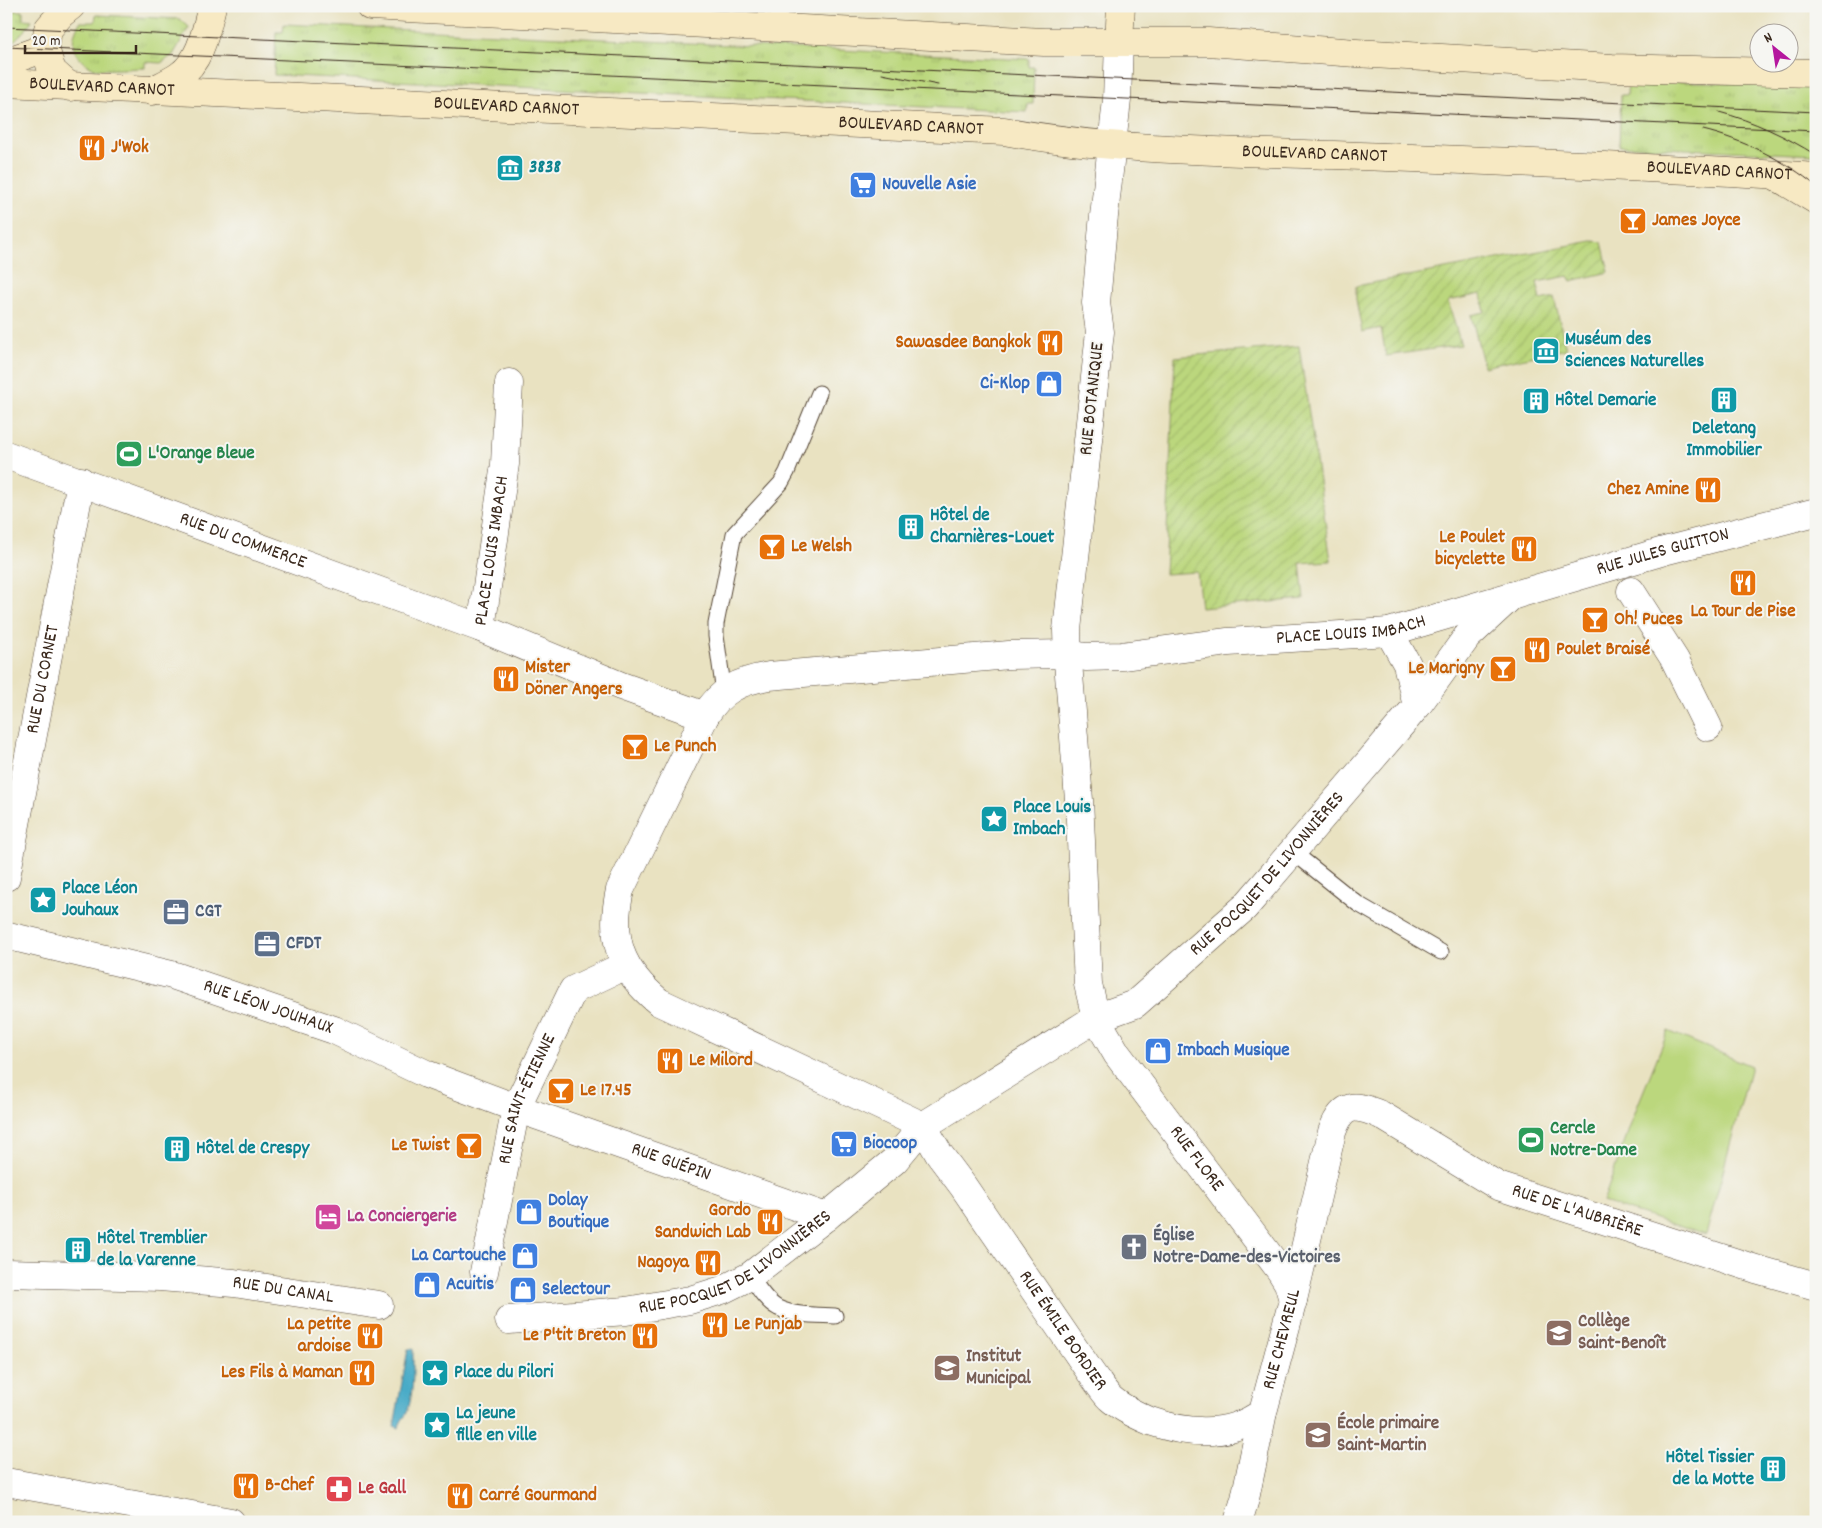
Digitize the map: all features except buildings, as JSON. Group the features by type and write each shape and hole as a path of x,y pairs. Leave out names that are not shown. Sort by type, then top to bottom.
{"main road":[{"path":"70,87 52,71 45,48 48,29 71,6"},
{"path":"152,91 181,75 197,56 212,6"},
{"path":"370,6 1044,42 1208,42 1356,54 1612,68 1816,73"},
{"path":"1119,42 1121,6"},
{"path":"6,62 45,48"},
{"name":"BOULEVARD CARNOT","path":"6,84 1004,131 1040,138 1113,144 1263,152 1608,164 1816,177"},
{"path":"1773,174 1816,200"}],"street":[{"name":"RUE BOTANIQUE","path":"1067,654 1067,630 1100,332 1096,303 1117,100 1119,42"},
{"name":"PLACE LOUIS IMBACH","path":"509,383 505,464 481,628 621,686 705,716"},
{"name":"RUE DU COMMERCE","path":"6,455 481,628"},
{"name":"RUE DU CORNET","path":"6,876 81,481"},
{"name":"RUE JULES GUITTON","path":"1510,596 1664,551 1816,512"},
{"path":"1631,591 1675,660 1708,726"},
{"name":"PLACE LOUIS IMBACH","path":"923,1126 659,1002 642,988 626,965 618,948 615,928 620,890 705,716 714,702 737,684 769,676 1009,655 1067,654 1086,657 1122,656 1228,642 1389,632 1510,596"},
{"name":"RUE POCQUET DE LIVONNIÈRES","path":"1096,1018 1135,1004 1245,907 1417,706 1467,638 1510,596"},
{"path":"1389,632 1407,664 1417,706"},
{"path":"923,1126 1096,1018 1088,984 1079,800 1067,654"},
{"name":"RUE LÉON JOUHAUX","path":"9,936 172,975 334,1030 426,1074 516,1108"},
{"name":"RUE SAINT-ÉTIENNE","path":"484,1272 516,1108 573,990 626,965"},
{"name":"RUE FLORE","path":"1096,1018 1117,1054 1280,1270 1288,1284 1293,1300"},
{"name":"RUE CHEVREUL","path":"1238,1522 1332,1132 1342,1113 1351,1107"},
{"name":"RUE DE L'AUBRIÈRE","path":"1351,1107 1362,1107 1381,1115 1498,1186 1756,1270 1816,1286"},
{"name":"RUE GUÉPIN","path":"516,1108 826,1217"},
{"name":"RUE POCQUET DE LIVONNIÈRES","path":"509,1320 626,1311 690,1300 722,1290 750,1276 826,1217 894,1161 923,1126"},
{"name":"RUE ÉMILE BORDIER","path":"923,1126 939,1154 963,1186 1091,1374 1110,1398 1124,1409 1141,1418 1172,1428 1195,1432 1233,1427 1251,1420 1263,1412"},
{"name":"RUE DU CANAL","path":"6,1273 160,1277 234,1283 379,1304"},
{"path":"6,1482 232,1522"}],"lane":[{"path":"724,693 716,624 734,534 780,483 787,472 819,393"},
{"path":"1293,852 1358,904 1441,952"},
{"path":"750,1276 761,1292 777,1308 801,1314 836,1316"}],"green space":[{"path":"6,11 23,11 23,19 32,20 27,28 6,49"},
{"path":"96,15 180,19 189,27 173,55 161,63 145,62 145,68 97,69 90,67 79,57 73,43 75,32 80,22 95,22"},
{"path":"284,24 1029,59 1029,67 1034,67 1033,104 1028,104 1027,112 274,75 276,32 283,32"},
{"path":"1628,81 1816,84 1816,155 1619,146 1621,95 1627,95"},
{"path":"1592,241 1602,242 1609,272 1571,281 1568,276 1537,282 1541,300 1554,297 1566,349 1484,367 1471,315 1485,312 1481,294 1448,301 1461,345 1386,356 1381,328 1362,332 1356,299 1356,286"},
{"path":"1299,346 1331,561 1300,563 1304,599 1201,608 1197,572 1165,574 1175,357"},
{"path":"1668,1031 1751,1066 1706,1235 1603,1202 1637,1107"}],"water":[{"path":"408,1349 413,1349 412,1387 408,1410 399,1428 394,1426"}],"tram line":[{"path":"6,27 1816,112"},
{"path":"6,47 1816,131"},
{"path":"882,74 938,85"},
{"path":"1719,112 1769,130 1816,155"},
{"path":"1703,130 1733,139 1763,152 1791,168 1816,186"}],"place":[{"name":"J'Wok","path":"92,148"},
{"name":"3838","path":"510,168"},
{"name":"Nouvelle Asie","path":"863,185"},
{"name":"James Joyce","path":"1633,221"},
{"name":"Sawasdee Bangkok","path":"1050,343"},
{"name":"Muséum des Sciences Naturelles","path":"1546,351"},
{"name":"Ci-Klop","path":"1049,384"},
{"name":"Deletang Immobilier","path":"1724,400"},
{"name":"Hôtel Demarie","path":"1536,401"},
{"name":"L'Orange Bleue","path":"129,454"},
{"name":"Chez Amine","path":"1708,490"},
{"name":"Hôtel de Charnières-Louet","path":"911,527"},
{"name":"Le Welsh","path":"772,547"},
{"name":"Le Poulet bicyclette","path":"1524,549"},
{"name":"La Tour de Pise","path":"1743,583"},
{"name":"Oh! Puces","path":"1595,620"},
{"name":"Poulet Braisé","path":"1537,650"},
{"name":"Le Marigny","path":"1503,669"},
{"name":"Mister Döner Angers","path":"506,679"},
{"name":"Le Punch","path":"635,747"},
{"name":"Place Louis Imbach","path":"994,819"},
{"name":"Place Léon Jouhaux","path":"43,900"},
{"name":"CGT","path":"176,912"},
{"name":"CFDT","path":"267,944"},
{"name":"Imbach Musique","path":"1158,1051"},
{"name":"Le Milord","path":"670,1061"},
{"name":"Le 17.45","path":"561,1091"},
{"name":"Cercle Notre-Dame","path":"1531,1140"},
{"name":"Biocoop","path":"844,1144"},
{"name":"Le Twist","path":"469,1146"},
{"name":"Hôtel de Crespy","path":"177,1149"},
{"name":"Dolay Boutique","path":"529,1212"},
{"name":"La Conciergerie","path":"328,1217"},
{"name":"Gordo Sandwich Lab","path":"770,1222"},
{"name":"Église Notre-Dame-des-Victoires","path":"1134,1247"},
{"name":"Hôtel Tremblier de la Varenne","path":"78,1250"},
{"name":"La Cartouche","path":"525,1256"},
{"name":"Nagoya","path":"708,1263"},
{"name":"Acuitis","path":"427,1285"},
{"name":"Selectour","path":"523,1290"},
{"name":"Le Punjab","path":"715,1325"},
{"name":"Collège Saint-Benoît","path":"1559,1333"},
{"name":"La petite ardoise","path":"370,1336"},
{"name":"Le P'tit Breton","path":"645,1336"},
{"name":"Institut Municipal","path":"947,1368"},
{"name":"Les Fils à Maman","path":"362,1373"},
{"name":"Place du Pilori","path":"435,1373"},
{"name":"La jeune fille en ville","path":"437,1425"},
{"name":"École primaire Saint-Martin","path":"1318,1435"},
{"name":"Hôtel Tissier de la Motte","path":"1773,1469"},
{"name":"B-Chef","path":"246,1486"},
{"name":"Le Gall","path":"339,1489"},
{"name":"Carré Gourmand","path":"460,1496"}]}
